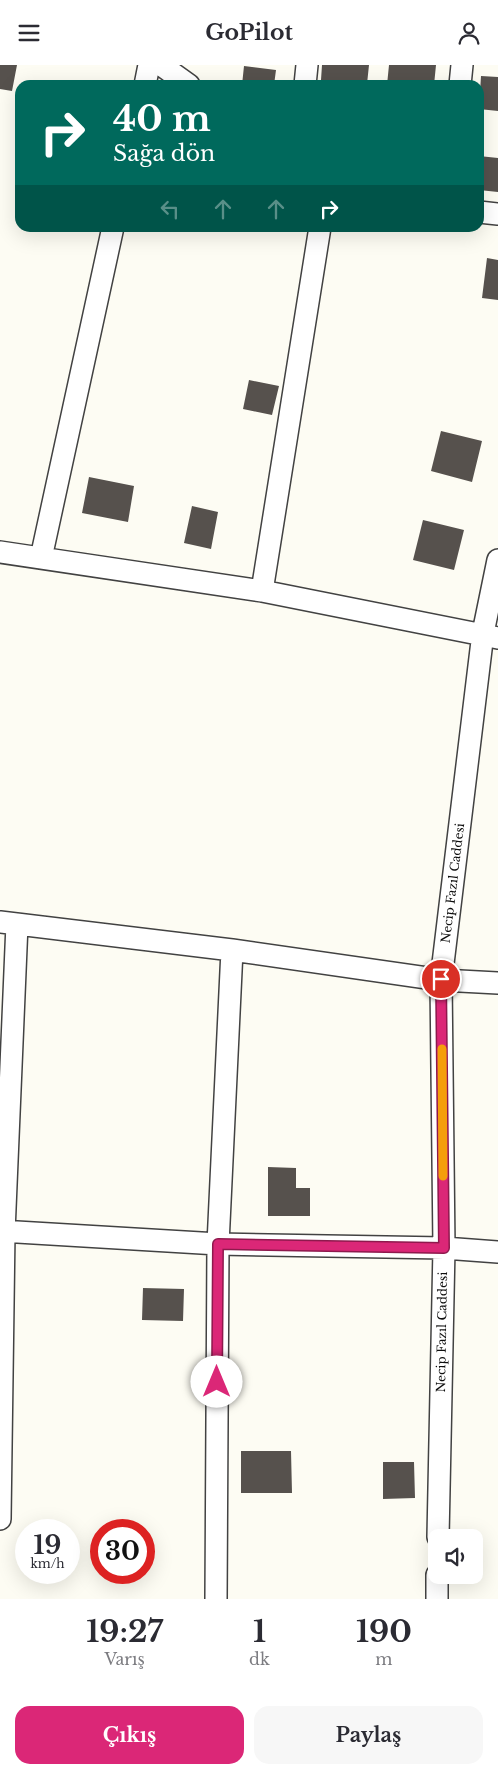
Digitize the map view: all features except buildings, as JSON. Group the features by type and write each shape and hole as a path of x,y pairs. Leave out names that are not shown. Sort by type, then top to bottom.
{"street":[{"path":"146,80 149,65"},
{"path":"161,65 183,80"},
{"path":"306,80 307,65"},
{"path":"460,80 462,65"},
{"path":"484,212 498,213"},
{"path":"41,558 112,232"},
{"path":"262,591 319,232"},
{"path":"0,553 262,591 490,636"},
{"name":"Necip Fazıl Caddesi","path":"438,1529 444,1248 441,979 490,636 498,560"},
{"path":"0,1519 2,1231 9,923 232,950 441,979 498,983"},
{"path":"216,1599 218,1244 232,950"},
{"path":"2,1231 218,1244 444,1248 498,1252"},
{"path":"436,1599 437,1584"}],"slow traffic":[{"path":"442,1049 443,1176"}],"route":[{"path":"217,1382 218,1244 444,1248 441,979"}]}
